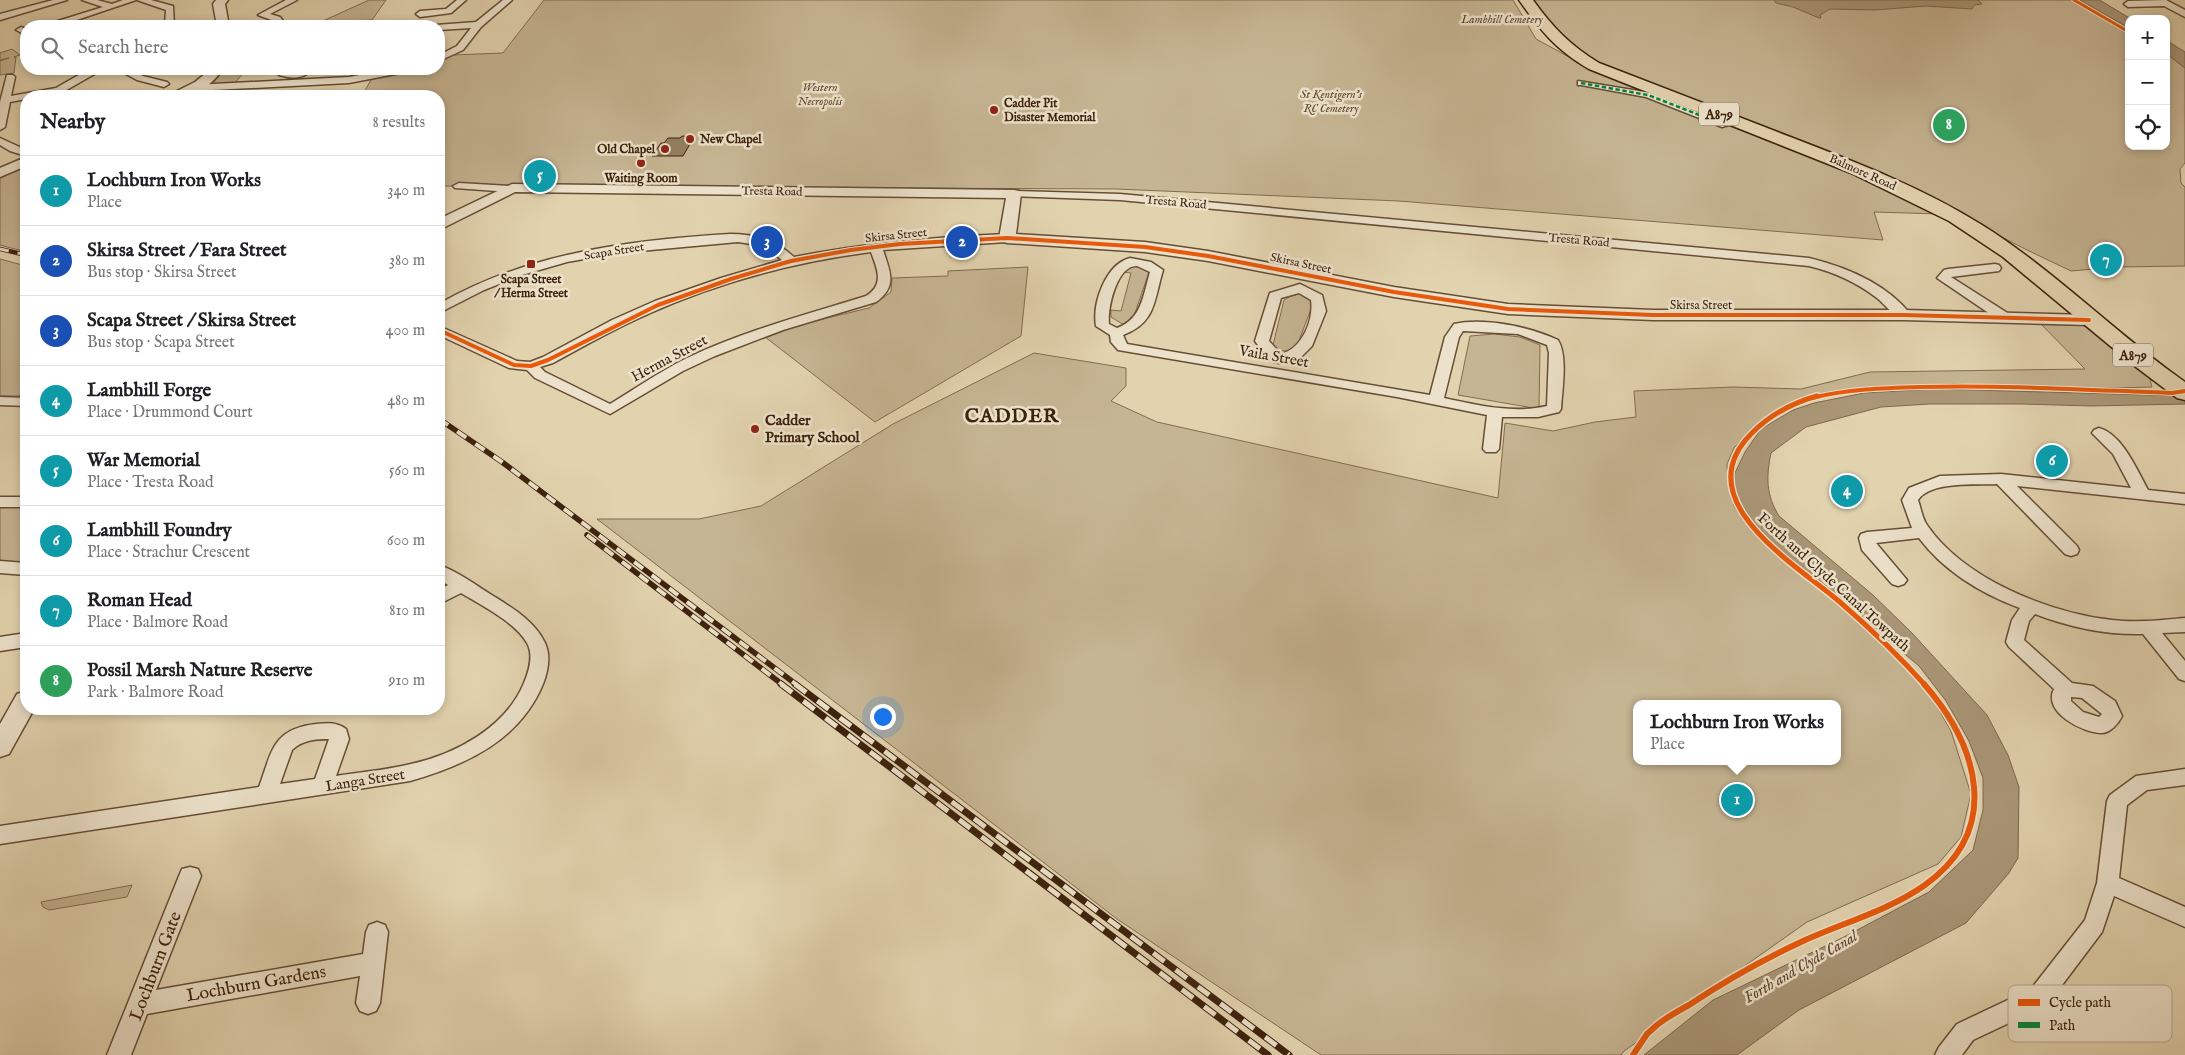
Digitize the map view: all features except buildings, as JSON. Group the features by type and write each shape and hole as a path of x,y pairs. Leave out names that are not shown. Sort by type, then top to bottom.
{"main road":[{"name":"Balmore Road","path":"1526,0 1556,41 1578,57 1625,80 1779,137 1857,169 1923,200 1959,220 2009,253 2089,320 2182,391"}],"street":[{"path":"0,17 63,0"},
{"path":"86,0 111,6"},
{"path":"69,20 132,0"},
{"path":"141,0 170,8 170,20"},
{"path":"222,0 219,4 222,20"},
{"path":"277,20 262,15 293,0"},
{"path":"420,14 448,11 462,0"},
{"path":"445,55 460,48 478,25 508,0"},
{"path":"2128,4 2166,3 2185,14"},
{"path":"445,28 478,25"},
{"path":"66,90 88,75"},
{"path":"135,75 164,84"},
{"path":"190,90 213,75"},
{"path":"286,75 296,79"},
{"path":"296,79 301,75"},
{"path":"194,88 296,79 349,80 375,75"},
{"path":"0,127 10,77"},
{"path":"1581,83 1648,94 1725,125"},
{"path":"6,100 20,98"},
{"path":"0,140 20,151"},
{"path":"0,172 20,164"},
{"path":"459,186 510,188"},
{"name":"Tresta Road","path":"445,222 510,188 1120,197 1809,262 1832,266 1852,274 1877,290 1904,315"},
{"path":"1007,238 1014,194"},
{"name":"Scapa Street","path":"445,306 493,281 546,264 596,252 727,238 754,240 774,246 791,261"},
{"name":"Skirsa Street","path":"531,366 658,305 731,279 791,261 876,247 950,240 1007,238 1143,254 1208,256 1302,281 1508,309 1653,315 1904,315 2089,320"},
{"name":"Herma Street","path":"445,333 514,365 531,366 540,375 610,410 688,363 743,340 809,316 880,295 884,290 884,276 876,247"},
{"path":"1116,333 1132,328 1142,318 1157,270 1143,254"},
{"name":"Vaila Street","path":"1143,254 1123,264 1113,273 1101,316 1103,326 1116,333 1118,342 1123,347 1277,365 1495,413 1541,414 1554,409 1556,353 1553,343 1535,333 1508,327"},
{"path":"1995,268 1948,273 1943,278 2004,317"},
{"path":"1302,281 1317,298 1319,311 1305,346 1295,356 1277,365 1262,340 1275,296 1302,281"},
{"path":"1436,400 1452,337 1459,327 1508,327 1508,309"},
{"path":"0,401 20,402"},
{"path":"1491,449 1495,413"},
{"path":"2100,433 2119,451 2142,494"},
{"path":"2002,479 2071,550"},
{"path":"2185,499 2002,479 1940,481 1915,492 1910,500 1911,509 1917,524 1940,550 1978,580 2030,607 2069,619 2105,626 2148,628 2185,625"},
{"path":"0,502 20,502"},
{"path":"1898,580 1868,546 1867,538 1924,532"},
{"path":"0,567 20,569"},
{"name":"Langa Street","path":"0,836 410,773 442,764 463,754 508,722 523,703 533,686 540,663 539,650 534,637 518,622 445,575"},
{"path":"445,594 460,585"},
{"path":"2030,607 2021,620 2015,642 2068,690"},
{"path":"2148,628 2185,674"},
{"path":"0,644 20,641"},
{"path":"0,747 20,712"},
{"path":"266,796 284,746 288,741 301,735 334,731 339,734 323,786"},
{"path":"2048,985 2094,925 2108,883 2117,801 2143,782 2185,777"},
{"name":"Lochburn Gate","path":"119,1055 190,876"},
{"path":"2108,883 2185,917"},
{"path":"368,1003 377,932"},
{"name":"Lochburn Gardens","path":"140,1004 372,963"},
{"path":"1947,1055 1965,1032 2008,1012"}],"green space":[{"path":"369,0 386,0 372,20 325,20"},
{"path":"544,0 1513,0 1536,39 1584,65 1636,88 1812,154 1939,214 1874,212 1883,240 1399,201 1116,189 445,186 445,90 365,90 372,78 387,75 445,75 445,58 452,55 503,53"},
{"path":"1533,0 2080,0 2125,26 2125,150 2170,150 2170,56 2185,68 2185,163 2180,169 2181,183 2185,187 2185,266 2117,267 2071,271 1901,185 1583,58 1570,46"},
{"path":"12,49 20,55 14,57 16,57 14,73 0,75 0,61 9,58 0,60 0,53"},
{"path":"214,75 242,75 228,90 186,90 204,83"},
{"path":"20,163 20,250 0,245 0,172"},
{"path":"0,259 20,264 20,396 0,396"},
{"path":"1139,264 1149,272 1132,322 1124,325 1111,317 1111,310 1121,311 1131,273 1121,272 1123,267"},
{"path":"1028,267 1021,336 875,422 765,337 802,324 869,308 891,292 892,278 948,276 948,271"},
{"path":"1297,292 1314,301 1297,346 1286,351 1278,350 1273,345 1284,300"},
{"path":"2037,320 2086,321 2149,375 2152,387 2076,389 1956,384 1893,386 1838,391 1806,397 1773,412 1753,428 1734,448 1727,464 1728,480 1734,506 1743,520 1759,539 1780,558 1845,610 1894,655 1931,696 1951,731 1971,794 1961,837 1938,864 1807,922 1624,1051 1621,1055 1321,1055 1117,919 597,519 699,519 761,506 893,424 1034,353 1126,368 1126,386 1111,401 1157,422 1498,498 1505,423 1553,431 1595,422 1636,417 1634,391 1733,387 1801,389 1870,372 2085,369"},
{"path":"1494,334 1520,337 1540,345 1539,409 1458,395 1470,336"},
{"path":"0,503 20,503 20,566 0,565"},
{"path":"132,885 127,897 49,910 43,907 41,902"}],"water":[{"path":"1774,0 1978,0 1982,4 1974,5 1972,9 1926,6 1875,10 1830,9 1820,15 1821,18 1819,18 1793,7 1776,3"},
{"path":"2080,0 2099,0 2103,2 2125,15 2125,26"},
{"path":"2170,43 2185,52 2185,68 2170,56"},
{"name":"Forth and Clyde Canal","path":"1936,389 2185,396 2185,404 2091,406 1930,404 1881,407 1806,427 1771,453 1768,486 1779,516 1873,595 1912,633 1987,715 2008,755 2019,787 2018,858 2009,873 1966,923 1799,1010 1737,1055 1644,1055 1713,1000 1842,938 1929,892 1973,850 1983,810 1983,778 1969,741 1946,701 1919,666 1758,531 1735,493 1733,477 1745,452 1761,429 1793,410 1814,403 1864,393"}],"railway":[{"path":"0,249 20,254"},
{"path":"445,423 502,462 797,685"},
{"path":"587,535 783,685"},
{"path":"781,684 1268,1055"},
{"path":"795,684 1289,1055"}],"marked path":[{"path":"1581,83 1648,95 1725,125"}],"cycle path":[{"path":"2074,0 2125,30"},
{"path":"445,333 514,365 531,366 548,360 658,305 731,279 791,261 851,250 900,244 1007,238 1145,247 1208,256 1394,292 1508,309 1653,315 1904,315 2089,320"},
{"name":"Forth and Clyde Canal Towpath","path":"1633,1055 1647,1034 1657,1025 1738,974 1826,930 1893,903 1909,895 1938,875 1961,848 1975,807 1976,799 1972,770 1962,742 1947,715 1929,689 1886,643 1767,543 1740,511 1733,492 1731,471 1736,452 1742,444 1763,423 1788,407 1807,399 1842,392 1935,387 2036,388 2172,393 2185,391"}],"place":[{"name":"Cadder Pit Disaster Memorial","path":"994,110"},
{"name":"Possil Marsh Nature Reserve","path":"1949,125"},
{"name":"New Chapel","path":"690,139"},
{"name":"Old Chapel","path":"665,149"},
{"name":"Waiting Room","path":"641,163"},
{"name":"War Memorial","path":"540,176"},
{"name":"Scapa Street / Skirsa Street","path":"767,242"},
{"name":"Skirsa Street / Fara Street","path":"962,242"},
{"name":"Roman Head","path":"2106,260"},
{"name":"Scapa Street / Herma Street","path":"531,264"},
{"name":"Cadder Primary School","path":"755,429"},
{"name":"Lambhill Foundry","path":"2052,461"},
{"name":"Lambhill Forge","path":"1847,491"},
{"name":"Lochburn Iron Works","path":"1737,800"}],"district":[{"name":"CADDER","path":"1012,415"}],"park label":[{"name":"Lambhill Cemetery","path":"1502,19"},
{"name":"Western Necropolis","path":"820,94"},
{"name":"St Kentigern's RC Cemetery","path":"1331,101"}]}
